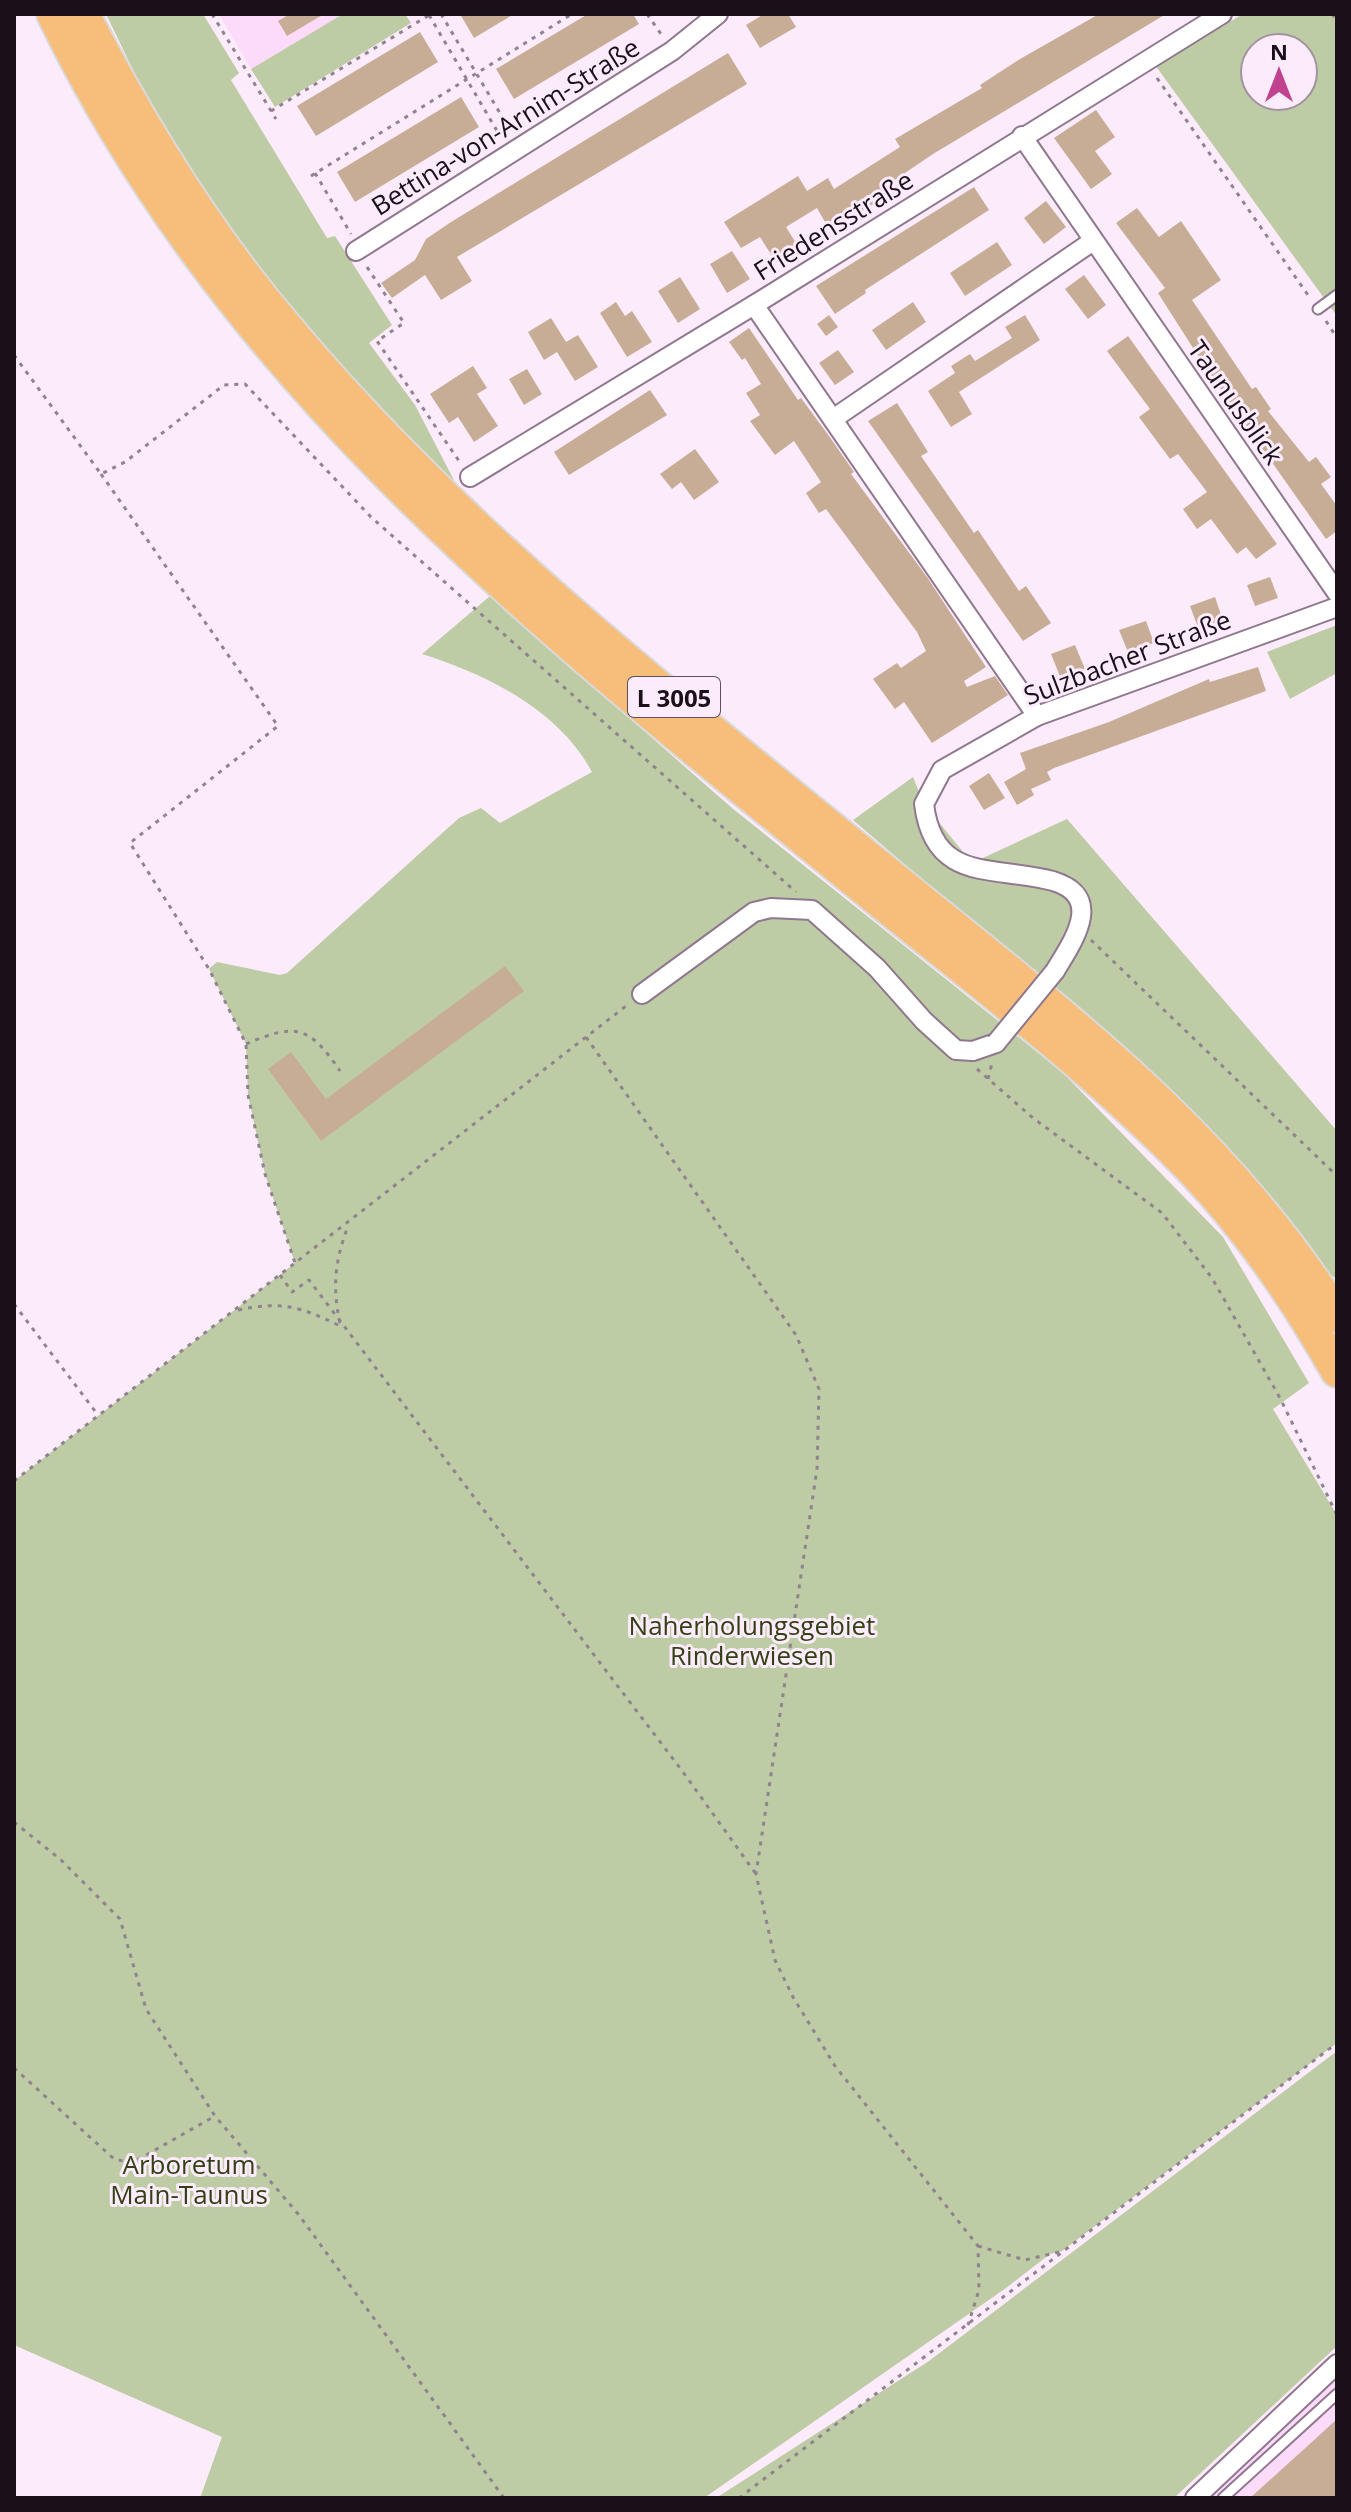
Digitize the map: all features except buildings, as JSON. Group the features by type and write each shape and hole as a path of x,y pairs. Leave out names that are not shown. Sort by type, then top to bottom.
{"highway":[{"name":"L 3005","path":"53,14 118,135 184,237 264,342 346,434 515,596 1054,1044 1160,1137 1196,1174 1262,1254 1337,1371"},
{"name":"L 3005","path":"83,14 144,126 206,223 284,326 364,415 471,520 649,677 1146,1087 1215,1154 1260,1207 1337,1316"}],"street":[{"name":"Bettina-von-Arnim-Straße","path":"353,243 672,51 718,14"},
{"name":"Friedensstraße","path":"470,477 754,305 1222,14"},
{"name":"Taunusblick","path":"1022,136 1337,593"},
{"path":"833,419 1093,241"},
{"path":"754,305 1037,716"},
{"name":"Sulzbacher Straße","path":"1079,931 1081,907 1076,894 1066,885 1031,875 969,868 951,860 932,839 924,804 942,770 1037,716 1337,607"},
{"path":"642,994 754,912 771,908 812,910 877,968 924,1021 956,1050 973,1051 996,1043 1055,971 1079,931"},
{"path":"1195,2498 1337,2364"}],"lane":[{"path":"1318,309 1337,295"},
{"path":"1223,2498 1337,2394"},
{"path":"1295,2403 1310,2420"}],"path":[{"path":"212,14 276,119"},
{"path":"441,14 512,133"},
{"path":"470,477 377,341 404,323 313,174 572,14"},
{"path":"647,14 672,51"},
{"path":"1332,14 1337,21"},
{"path":"271,111 430,15 502,140"},
{"path":"1145,60 1337,338"},
{"path":"14,355 278,726 130,843 209,969 246,1044 248,1095 265,1174 295,1263"},
{"path":"101,474 125,462 224,385 245,384 371,517 791,886 812,910"},
{"path":"1079,931 1104,950 1337,1176"},
{"path":"14,1481 642,994"},
{"path":"246,1044 281,1029 307,1034 328,1053 340,1071"},
{"path":"586,1037 796,1335 819,1389 817,1469 756,1874 775,1960 793,1997 835,2066 978,2246 1025,2260 1062,2251"},
{"path":"988,1079 1033,1118 1162,1213 1212,1278 1280,1398 1337,1515"},
{"path":"341,1327 334,1294 335,1262 348,1225"},
{"path":"280,1275 292,1292 309,1280 341,1327 683,1772 756,1874"},
{"path":"237,1310 269,1303 288,1305 341,1327"},
{"path":"14,1304 98,1415"},
{"path":"14,1822 61,1860 120,1919 146,2009 215,2116 299,2215 504,2498"},
{"path":"739,2498 1337,2043"},
{"path":"14,2068 114,2159 132,2163 215,2116"},
{"path":"968,2325 979,2290 978,2246"}],"shaded area":[{"path":"219,14 343,14 251,69"},
{"path":"1337,2374 1337,2498 1205,2498"}],"green space":[{"path":"106,14 203,14 239,73 231,80 327,238 335,236 392,325 369,343 415,405 458,488 440,483 233,247 164,134"},
{"path":"343,14 405,14 411,23 275,107 251,69"},
{"path":"1243,14 1337,14 1337,316 1155,65"},
{"name":"Naherholungsgebiet Rinderwiesen","path":"490,596 732,808 1062,1072 1223,1237 1309,1383 1273,1409 1337,1515 1337,2043 1062,2251 1050,2254 1006,2288 704,2498 200,2498 222,2437 14,2345 14,1481 295,1263 265,1174 248,1095 246,1044 209,969 217,962 280,975 287,973 459,818 481,808 500,823 592,772 561,730 519,697 471,672 422,654"},
{"path":"1337,625 1337,673 1290,699 1267,652"},
{"path":"913,777 924,804 972,863 1067,819 1337,1131 1337,1279 1326,1272 1233,1153 1183,1113 1113,1043 853,820"},
{"path":"1337,2051 1337,2346 1174,2498 716,2498 929,2361"}],"park label":[{"name":"Arboretum Main-Taunus","path":"189,2179"}]}
